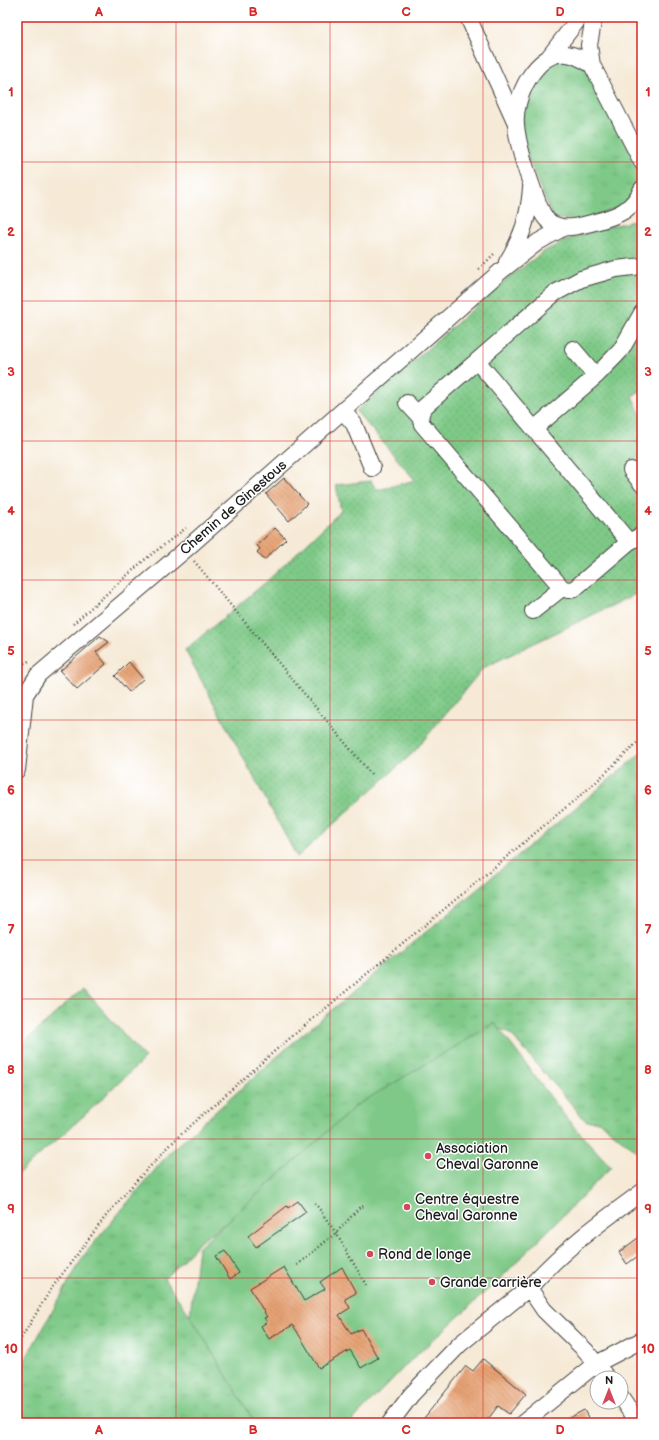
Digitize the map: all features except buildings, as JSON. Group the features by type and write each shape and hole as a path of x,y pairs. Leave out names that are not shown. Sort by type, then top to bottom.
{"street":[{"path":"468,17 516,123"},
{"name":"Chemin de Ginestous","path":"563,228 550,223 542,212 531,184 519,143 516,123 518,101 524,86 536,68 549,57 580,17"},
{"path":"594,17 589,46 592,65 642,162"},
{"path":"549,57 566,54 580,58 592,65"},
{"path":"499,84 515,88 524,86"},
{"name":"Chemin de Ginestous","path":"501,271 518,246 529,208 531,184"},
{"name":"Chemin de Ginestous","path":"17,770 25,695 24,683 51,663 185,550 501,271 538,242 563,228 608,218 635,209 642,189"},
{"path":"420,416 423,408 555,293 581,279 616,269 642,266"},
{"path":"534,429 596,376 621,350 642,313"},
{"path":"574,349 596,376"},
{"path":"406,403 420,416 422,424 562,588 568,590 574,589 636,539 534,429 477,361"},
{"path":"343,411 354,424 372,468"},
{"path":"631,470 642,484"},
{"path":"533,611 562,588"},
{"path":"390,1423 412,1395 460,1344 529,1288 550,1264 602,1221 642,1192"},
{"path":"529,1288 544,1310 586,1351 601,1370"},
{"path":"523,1423 596,1364 642,1340"},
{"path":"629,1408 639,1421"}],"path":[{"path":"478,270 496,252"},
{"path":"69,627 143,561 191,524"},
{"path":"185,550 371,774"},
{"path":"17,666 35,657"},
{"path":"17,1345 51,1289 106,1216 137,1180 177,1138 277,1049 595,784 642,738"},
{"path":"316,1203 336,1233 366,1285"},
{"path":"297,1265 336,1233 359,1208 364,1206"}],"green space":[{"path":"566,60 585,67 637,162 638,184 624,205 583,221 553,218 522,144 521,113 538,74 556,62"},
{"path":"634,221 642,221 642,390 632,396 642,417 642,591 483,668 414,752 297,857 185,650 266,582 341,511 336,485 371,481 376,489 382,489 415,480 356,411 511,276 543,252 567,240 598,229"},
{"path":"642,751 642,1156 599,1121 586,1121 509,1032 494,1028 294,1179 205,1237 164,1279 189,1314 208,1326 290,1423 17,1423 17,1374 84,1255 169,1153 298,1038"},
{"path":"83,988 145,1058 88,1112 17,1175 17,1049"},
{"name":"Centre équestre Cheval Garonne","path":"495,1023 567,1119 611,1167 507,1272 408,1363 350,1423 255,1423 190,1315 198,1248 357,1105"}],"place":[{"name":"Association Cheval Garonne","path":"428,1156"},
{"name":"Centre équestre Cheval Garonne","path":"407,1207"},
{"name":"Rond de longe","path":"370,1254"},
{"name":"Grande carrière","path":"432,1282"}]}
